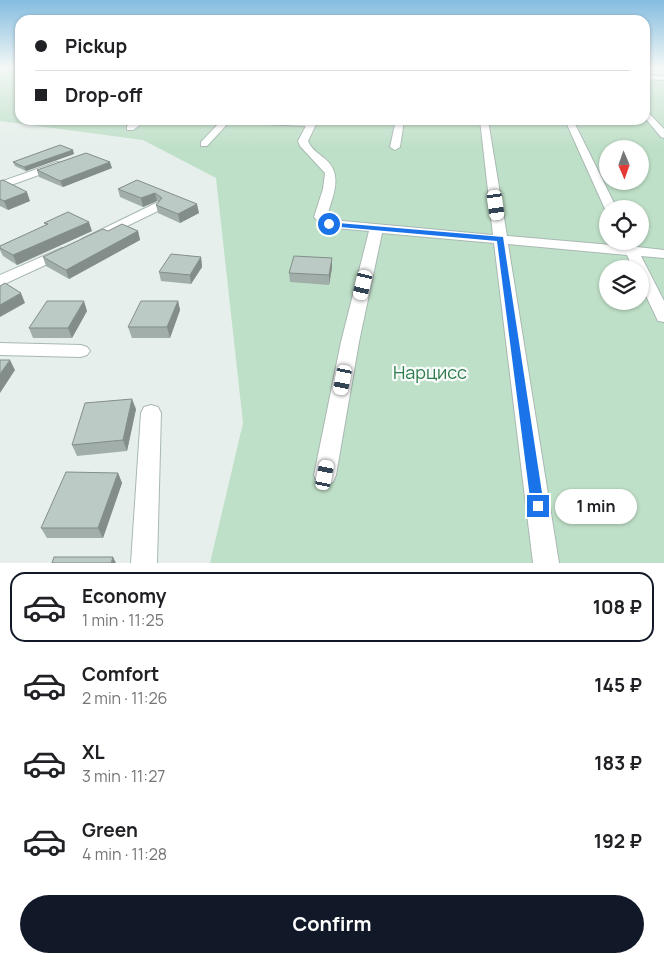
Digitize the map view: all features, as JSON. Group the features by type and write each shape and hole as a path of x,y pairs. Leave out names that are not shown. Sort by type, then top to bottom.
{"street":[{"path":"650,118 664,135"},
{"path":"130,128 135,125"},
{"path":"204,144 222,125"},
{"path":"310,125 302,141 304,148 328,168 332,177 320,217 329,224 501,239 599,244"},
{"path":"395,147 399,125"},
{"path":"485,125 546,563"},
{"path":"571,125 607,200"},
{"path":"0,186 65,162"},
{"path":"0,281 156,207"},
{"path":"325,475 350,342 376,228"},
{"path":"631,250 664,317"},
{"path":"646,250 664,254"},
{"path":"0,348 81,351"},
{"path":"144,563 151,413"}],"green space":[{"name":"Нарцисс","path":"0,94 15,94 15,123 0,121"},
{"name":"Нарцисс","path":"650,94 664,94 664,563 210,563 243,423 216,178 143,140 30,125 650,125"}],"building":[{"path":"60,145 73,150 24,167 13,162"},
{"path":"86,153 110,162 60,181 37,170"},
{"path":"3,180 27,192 4,201 0,199 0,181"},
{"path":"137,180 197,204 178,214 156,205 162,198 155,193 141,198 118,189"},
{"path":"68,212 89,222 13,255 0,248 0,246 48,224 44,223"},
{"path":"122,224 138,231 66,270 43,257 103,229 108,231"},
{"path":"171,254 201,257 190,275 159,272"},
{"path":"294,256 332,258 329,275 289,273"},
{"path":"5,283 21,293 0,305 0,286"},
{"path":"47,301 84,301 68,328 29,328"},
{"path":"141,301 178,301 167,327 128,327"},
{"path":"0,360 10,360 0,374"},
{"path":"132,399 123,440 72,445 85,403"},
{"path":"66,472 118,473 98,528 41,528"},
{"path":"54,557 113,557 111,563 52,563"}],"route":[{"path":"329,224 501,239 538,506"}]}
